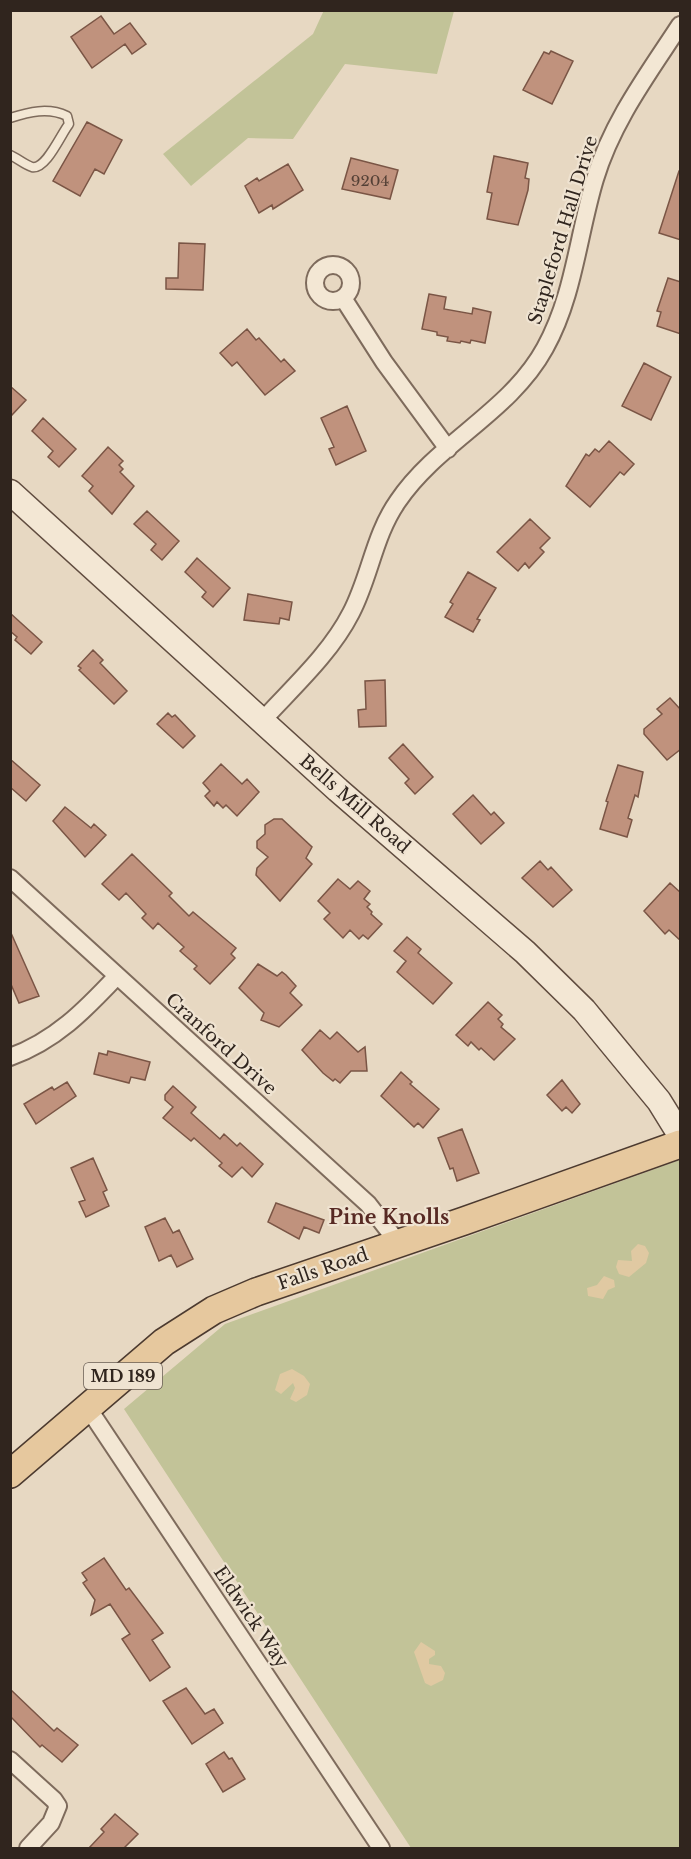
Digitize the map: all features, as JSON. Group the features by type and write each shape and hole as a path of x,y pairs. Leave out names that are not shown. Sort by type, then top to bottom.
{"main road":[{"name":"Falls Road","path":"10,1474 164,1342 199,1318 256,1292 681,1144"}],"street":[{"name":"Stapleford Hall Drive","path":"262,721 341,632 353,610 373,548 389,514 423,471 504,401 545,348 564,303 595,179 607,145 622,115 681,25"},
{"path":"343,298 384,362 448,449"},
{"name":"Bells Mill Road","path":"10,492 262,721 525,952 584,1010 659,1101 681,1135"},
{"name":"Cranford Drive","path":"10,878 368,1204 399,1244"},
{"path":"10,1057 45,1041 64,1028 117,976"},
{"name":"Eldwick Way","path":"88,1408 381,1848"},
{"path":"10,1760 58,1806 51,1823 28,1848"}],"lane":[{"path":"10,118 31,111 49,111 67,116 69,124 47,160 40,166 33,167 10,155"}],"green space":[{"path":"324,10 454,11 437,74 345,64 293,139 248,138 191,186 163,154 313,34"},
{"path":"680,1160 680,1848 411,1848 124,1409 225,1324"}],"sand":[{"path":"638,1244 645,1246 649,1253 646,1263 629,1277 619,1274 616,1267 618,1260 632,1261 631,1251"},
{"path":"604,1276 614,1280 615,1287 608,1290 603,1299 588,1296 587,1288 597,1285"},
{"path":"292,1369 304,1376 310,1384 307,1395 296,1402 290,1399 295,1388 293,1383 281,1394 275,1390 280,1374"},
{"path":"421,1642 435,1651 435,1655 429,1659 429,1664 441,1666 445,1673 443,1680 431,1686 425,1683 414,1652"}],"building":[{"path":"101,16 114,34 130,23 146,44 132,54 125,44 92,68 71,37"},
{"path":"551,51 573,61 552,104 523,90 544,52 549,54"},
{"path":"87,122 122,140 104,174 95,169 80,196 53,181"},
{"path":"494,156 528,163 525,178 529,179 528,190 518,225 487,219 492,193 487,192"},
{"path":"351,158 398,170 390,199 342,189"},
{"path":"288,164 303,190 273,209 272,205 259,213 245,186 257,178 259,181"},
{"path":"679,171 681,171 681,240 659,233"},
{"path":"179,243 205,244 203,290 166,289 166,278 178,278"},
{"path":"668,278 681,282 681,334 657,326 661,312 657,311"},
{"path":"429,294 446,297 444,309 472,314 473,308 491,312 485,343 471,340 470,343 447,341 448,337 422,329"},
{"path":"247,329 256,340 259,338 281,362 284,359 295,371 265,395 237,362 232,366 220,353"},
{"path":"644,363 671,377 651,420 622,406"},
{"path":"10,386 26,400 10,417"},
{"path":"347,406 366,451 336,465 329,449 334,447 321,418"},
{"path":"43,418 76,449 59,467 48,457 53,451 32,431"},
{"path":"609,441 634,464 624,475 620,472 590,507 566,486 586,454 589,456 595,449 599,452"},
{"path":"108,447 123,461 119,465 123,469 120,472 134,486 112,514 89,491 93,486 82,476"},
{"path":"147,511 179,541 162,560 151,550 156,544 134,524"},
{"path":"530,519 550,538 540,548 544,552 529,568 525,563 518,571 497,552"},
{"path":"197,558 230,588 213,607 202,597 206,592 185,572"},
{"path":"468,572 496,588 477,619 480,620 473,632 445,617 453,604 450,602"},
{"path":"248,594 292,602 289,620 280,618 279,624 244,620"},
{"path":"10,613 42,642 31,654 15,640 17,637 10,631"},
{"path":"93,650 103,660 100,663 127,691 114,704 79,670 81,668 78,666"},
{"path":"385,680 386,726 359,727 358,710 366,709 365,681"},
{"path":"670,698 681,710 681,749 667,760 644,734 644,729 662,714 657,709"},
{"path":"168,713 172,717 175,715 195,736 183,748 157,724"},
{"path":"403,744 433,777 415,794 405,783 409,779 389,758"},
{"path":"10,759 40,785 26,801 10,787"},
{"path":"221,764 242,784 247,779 259,792 237,816 226,805 223,808 217,802 214,806 205,796 210,791 203,783"},
{"path":"618,765 643,772 638,797 635,795 628,818 632,820 627,837 600,829 608,802 606,801"},
{"path":"473,795 491,815 494,812 504,823 481,844 453,814"},
{"path":"65,807 91,828 94,824 106,835 85,857 53,821"},
{"path":"274,819 282,819 312,847 306,858 312,864 280,901 256,875 257,868 268,857 257,848 257,841 265,834 265,825"},
{"path":"132,854 172,893 169,896 189,916 193,912 236,948 231,954 235,958 210,984 194,969 197,966 180,951 184,947 158,923 153,929 142,918 146,914 126,893 119,900 102,884"},
{"path":"540,861 548,870 551,867 572,890 553,907 522,878"},
{"path":"338,879 350,889 358,881 370,891 364,899 370,904 367,907 372,912 371,914 382,924 368,939 363,935 359,939 350,930 343,938 324,919 330,913 318,901"},
{"path":"670,883 681,893 681,941 669,930 665,934 644,911"},
{"path":"11,933 39,996 19,1003 10,982"},
{"path":"407,937 421,949 418,953 452,983 433,1004 397,972 406,961 394,951"},
{"path":"258,964 277,976 282,972 296,986 290,993 302,1005 279,1027 261,1020 264,1013 239,988"},
{"path":"488,1002 502,1015 498,1019 503,1024 501,1027 515,1039 494,1060 481,1048 479,1050 471,1042 468,1046 456,1035"},
{"path":"320,1030 330,1039 337,1032 358,1052 365,1047 367,1071 351,1071 340,1083 335,1079 333,1081 323,1073 302,1050"},
{"path":"108,1051 150,1062 145,1080 131,1077 129,1083 94,1074 99,1053 107,1055"},
{"path":"401,1072 412,1082 410,1084 439,1109 423,1128 418,1123 414,1127 381,1096"},
{"path":"562,1080 580,1104 572,1113 566,1107 562,1111 547,1095"},
{"path":"67,1082 76,1096 36,1124 24,1104 52,1087 54,1090"},
{"path":"173,1086 196,1107 191,1113 220,1139 224,1134 237,1146 240,1143 263,1164 252,1177 242,1167 232,1177 219,1166 222,1163 194,1138 191,1141 163,1118 173,1107 165,1100 165,1095"},
{"path":"462,1129 479,1173 457,1181 438,1138"},
{"path":"93,1158 107,1190 103,1192 109,1206 86,1217 79,1202 85,1200 71,1168"},
{"path":"276,1203 324,1220 319,1233 304,1227 299,1239 268,1222"},
{"path":"165,1218 173,1233 179,1230 193,1259 177,1267 171,1255 159,1261 145,1227"},
{"path":"104,1558 126,1590 129,1588 163,1633 152,1640 170,1667 150,1681 122,1639 130,1634 110,1604 91,1615 95,1600 83,1583 87,1580 82,1573"},
{"path":"186,1688 205,1714 214,1709 223,1723 192,1744 163,1701"},
{"path":"10,1689 54,1731 57,1728 78,1745 62,1762 42,1745 40,1747 10,1716"},
{"path":"224,1752 229,1759 232,1758 245,1779 223,1792 206,1764"},
{"path":"115,1814 138,1834 124,1848 89,1848 104,1832 101,1829"}],"district":[{"name":"Pine Knolls","path":"389,1217"}]}
